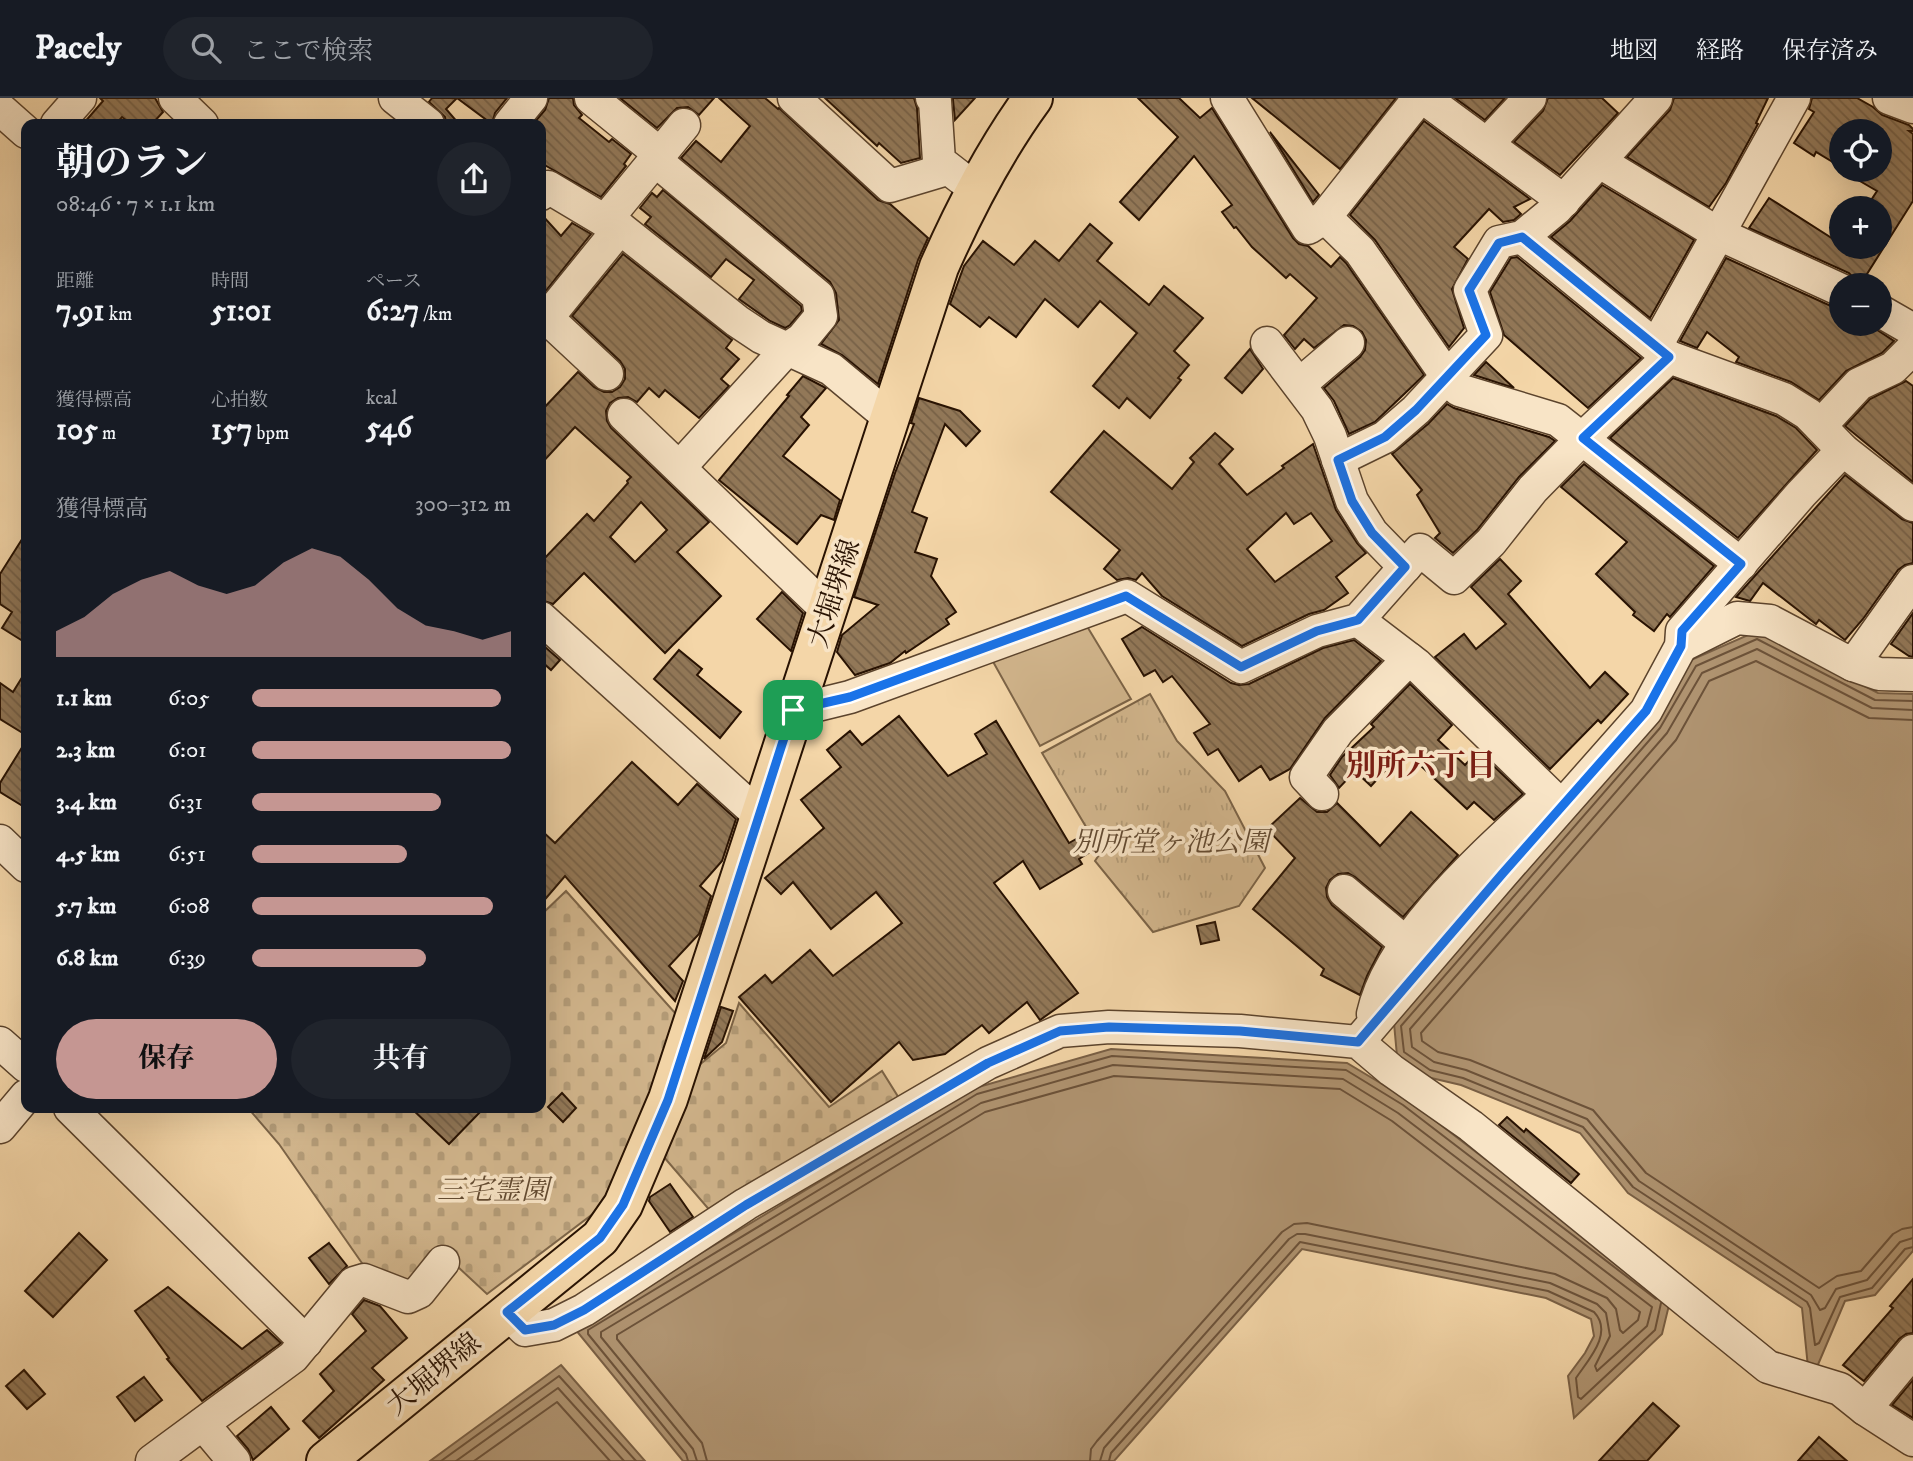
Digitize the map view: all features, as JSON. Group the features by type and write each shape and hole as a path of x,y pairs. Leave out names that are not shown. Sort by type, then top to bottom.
{"main road":[{"name":"大堀堺線","path":"326,1461 600,1238 623,1205 668,1100 939,267 962,179 999,147 1033,98"}],"street":[{"path":"61,119 80,98"},
{"path":"175,98 197,119"},
{"path":"396,98 422,119"},
{"path":"514,119 531,98"},
{"path":"591,98 818,296 821,316 802,338 787,349 689,457"},
{"path":"793,98 890,186 962,179"},
{"path":"932,98 935,101 939,161 962,179"},
{"path":"1227,98 1308,228 1325,216 1422,98 1564,201"},
{"path":"1487,144 1530,98"},
{"path":"1338,460 1385,437 1448,378 1486,335 1469,290 1499,243 1522,237 1564,201 1656,98"},
{"path":"793,710 850,697 1126,596 1241,667 1317,631 1358,620 1420,550 1454,578 1491,542 1533,489 1662,351 1719,234 1794,98"},
{"path":"1889,98 1913,107"},
{"path":"0,109 21,128"},
{"path":"607,374 547,318 658,157 684,125"},
{"path":"1600,162 1719,234 1829,284"},
{"path":"546,189 548,187 613,225 761,337 831,369 890,418"},
{"path":"1325,216 1360,251 1459,390 1558,420 1741,564"},
{"path":"1522,237 1662,351 1784,399 1808,414 1843,450 1913,505"},
{"path":"1820,426 1859,384 1893,368 1904,323"},
{"path":"1267,343 1317,409 1358,511 1372,533 1405,567"},
{"path":"1300,384 1348,343"},
{"path":"624,415 827,610"},
{"path":"1364,1036 1375,1001 1391,965 1439,902 1494,864 1646,711 1681,639 1741,564 1843,450"},
{"path":"1853,665 1913,581"},
{"path":"1364,1036 1549,794 1634,697 1662,654 1681,639 1737,618 1770,621 1853,665 1879,674 1913,676"},
{"path":"1358,620 1409,659 1549,794"},
{"path":"546,623 759,815"},
{"path":"1322,794 1306,777 1338,732 1409,659"},
{"path":"0,841 21,861"},
{"path":"1344,891 1407,944"},
{"path":"507,1312 525,1330 554,1325 584,1310 769,1191 988,1063 1060,1031 1109,1027 1364,1036 1391,1070 1471,1126 1768,1367 1840,1389 1865,1409 1912,1439"},
{"path":"0,1043 21,1062"},
{"path":"0,1127 21,1102"},
{"path":"76,1113 306,1342"},
{"path":"152,1461 293,1357 354,1283 364,1280 408,1297 419,1292 443,1262"},
{"path":"1865,1409 1913,1352"},
{"path":"203,1424 234,1461"}],"green space":[{"path":"1085,623 1131,699 1040,746 991,658"},
{"name":"別所堂ヶ池公園","path":"1150,694 1177,741 1225,791 1265,868 1239,906 1153,932 1095,861 1101,852 1042,753"},
{"name":"三宅霊園","path":"566,891 676,1014 637,1141 602,1207 487,1294 443,1253 412,1285 364,1266 279,1144 252,1113 546,1113 546,910"},
{"path":"739,1003 829,1107 882,1071 902,1103 712,1213 663,1156 692,1071 726,1043"}],"water":[{"path":"1757,631 1878,693 1913,694 1913,1251 1875,1295 1845,1301 1817,1367 1808,1367 1802,1308 1628,1193 1580,1133 1461,1085 1427,1077 1397,1056 1394,1023 1655,723 1691,660"},
{"path":"1111,1049 1347,1063 1407,1099 1670,1301 1662,1334 1574,1418 1568,1376 1594,1336 1591,1319 1546,1298 1302,1249 1114,1461 683,1461 575,1329 975,1088"},
{"path":"561,1365 645,1461 430,1461"}],"building":[{"path":"100,98 155,98 163,112 157,119 87,119 103,101"},
{"path":"432,98 457,98 446,109 455,119 445,119 429,102"},
{"path":"457,98 507,98 493,119 485,119"},
{"path":"549,98 573,98 574,105 582,115 579,118 609,142 612,139 631,154 624,164 626,166 601,197 546,166 546,119 537,119 545,110"},
{"path":"620,98 714,98 699,115 688,107 677,108 657,128"},
{"path":"719,98 765,98 878,200 890,204 928,238 918,260 878,384 842,355 821,344 839,320 836,293 830,282 681,158 696,141 721,162 750,126"},
{"path":"825,98 914,98 920,158 901,163 879,143 877,146"},
{"path":"975,98 955,120 953,100"},
{"path":"1138,98 1179,98 1200,118 1212,108 1293,238 1299,244 1308,246 1331,267 1340,257 1346,263 1424,375 1375,422 1349,434 1334,401 1324,388 1365,350 1366,340 1362,332 1353,326 1344,325 1314,348 1304,339 1295,349 1284,335 1317,298 1290,274 1286,278 1252,247 1236,227 1234,228 1222,212 1232,205 1194,156 1139,220 1120,202 1178,137"},
{"path":"1252,98 1396,98 1340,169"},
{"path":"1455,98 1505,98 1485,120"},
{"path":"1548,98 1602,98 1618,113 1560,175 1514,142 1543,111"},
{"path":"1674,98 1768,98 1756,123 1758,124 1726,183 1709,207 1627,157 1670,110"},
{"path":"1812,98 1857,98 1882,115 1909,125 1913,129 1909,131 1913,134 1913,201 1892,234 1892,196 1874,196 1877,191 1862,182 1892,182 1892,119 1829,119 1829,160 1816,152 1814,156 1794,143 1814,112 1809,109"},
{"path":"1424,121 1530,199 1514,207 1521,214 1514,220 1503,222 1489,209 1454,247 1468,259 1452,289 1464,328 1449,347 1375,240 1350,215"},
{"path":"1270,132 1319,195 1313,202"},
{"path":"1602,185 1694,240 1650,318 1551,237 1570,221"},
{"path":"663,190 801,306 802,311 790,325 785,328 770,321 739,299 754,280 726,259 711,277 645,224 651,217 640,208 652,193 657,197"},
{"path":"1769,198 1829,236 1829,259 1876,259 1868,273 1849,273 1749,228"},
{"path":"546,220 561,236 572,223 591,234 546,291"},
{"path":"1090,224 1112,243 1097,261 1149,305 1164,286 1203,318 1174,351 1189,365 1178,378 1181,380 1150,418 1127,398 1119,408 1093,386 1137,333 1100,301 1078,327 1045,299 1016,337 989,317 980,327 950,304 964,266 983,241 1014,265 1035,241 1059,261"},
{"path":"623,254 732,340 726,348 739,359 721,379 729,386 699,418 665,390 659,397 649,388 637,402 628,397 618,398 610,403 606,411 611,428 709,522 677,552 721,596 665,653 584,573 553,604 546,602 546,557 587,514 594,521 631,477 575,427 546,459 546,406 578,372 594,387 604,392 612,392 620,387 625,379 625,369 620,361 572,316","holes":["641,502 667,530 635,562 610,537"]},
{"path":"1517,257 1641,358 1588,408 1504,335 1490,292 1511,258"},
{"path":"1726,258 1829,305 1829,336 1886,336 1894,341 1882,353 1846,371 1819,400 1791,382 1736,362 1739,357 1707,332 1697,348 1680,341"},
{"path":"1250,349 1263,369 1242,393 1225,378"},
{"path":"1486,362 1514,388 1474,375"},
{"path":"803,376 826,388 801,417 809,425 783,456 840,500 834,520 821,515 797,544 719,480"},
{"path":"1673,378 1776,416 1796,428 1817,450 1738,538 1610,438"},
{"path":"1906,381 1913,386 1913,482 1845,426 1870,399"},
{"path":"919,398 960,411 980,431 966,446 945,424 912,512 927,518 915,552 937,559 931,576 956,612 946,619 949,624 890,663 855,675 837,652 842,635 878,605 854,597 914,424 911,423"},
{"path":"1447,404 1555,441 1519,477 1477,530 1453,553 1435,538 1440,533 1417,495 1422,490 1392,454"},
{"path":"1104,431 1172,489 1194,462 1190,458 1215,433 1233,449 1219,464 1247,495 1313,444 1336,510 1366,553 1336,577 1348,593 1324,610 1309,614 1242,646 1162,596 1142,573 1136,580 1117,580 1104,569 1120,550 1051,492","holes":["1286,513 1294,524 1311,513 1332,541 1275,582 1247,549"]},
{"path":"1584,464 1714,566 1670,617 1667,614 1654,631 1633,615 1635,612 1596,574 1627,542 1561,487"},
{"path":"1845,475 1902,519 1913,523 1913,563 1898,570 1845,640 1819,620 1816,624 1763,583 1750,601 1736,597"},
{"path":"21,541 21,640 2,628 12,612 0,604 0,574"},
{"path":"1500,559 1521,581 1508,594 1590,688 1605,672 1628,694 1601,723 1598,720 1550,769 1435,657 1464,634 1476,649 1506,624 1471,587"},
{"path":"782,592 803,613 791,651 757,619"},
{"path":"1913,613 1913,657 1891,644"},
{"path":"1142,627 1231,683 1239,685 1249,684 1323,648 1354,640 1381,661 1325,718 1290,769 1270,780 1261,766 1239,781 1218,749 1208,755 1194,733 1210,724 1172,676 1163,682 1155,670 1144,676 1122,639"},
{"path":"546,648 560,660 551,670 546,666"},
{"path":"679,650 702,669 697,675 741,712 720,738 654,679"},
{"path":"21,679 21,732 0,719 0,683 13,692"},
{"path":"1410,684 1452,725 1438,740 1465,765 1478,751 1523,794 1494,820 1474,802 1467,809 1404,750 1371,786 1355,771 1339,788 1330,775 1342,757 1374,727 1371,724"},
{"path":"899,716 948,776 987,754 975,734 996,721 1069,843 1085,834 1095,849 1079,859 1082,864 1040,889 1023,861 994,883 1078,993 1040,1020 1027,1002 989,1033 982,1025 945,1054 913,1060 899,1042 831,1102 739,997 765,975 772,983 810,950 833,976 902,923 876,892 831,929 793,882 781,894 765,878 824,828 801,800 841,767 827,750 850,731 862,745"},
{"path":"21,749 21,805 0,792 0,783"},
{"path":"632,762 678,805 697,784 736,819 722,861 700,886 711,896 699,934 669,966 683,981 675,1001 565,876 546,898 546,835 555,843"},
{"path":"1300,798 1317,812 1327,812 1337,803 1380,846 1411,812 1458,855 1403,917 1348,873 1338,874 1330,880 1326,888 1332,905 1382,947 1360,995 1321,975 1324,969 1253,909 1295,858 1267,829"},
{"path":"1215,922 1219,940 1201,944 1197,926"},
{"path":"721,1007 733,1011 722,1042 704,1059"},
{"path":"562,1093 576,1108 563,1122 548,1107"},
{"path":"416,1113 479,1113 449,1144"},
{"path":"1507,1117 1524,1132 1526,1129 1579,1174 1571,1183 1499,1125"},
{"path":"670,1184 693,1217 670,1232 649,1201 650,1197"},
{"path":"79,1233 107,1260 53,1317 25,1291"},
{"path":"329,1243 347,1266 329,1284 309,1258"},
{"path":"1913,1279 1913,1333 1899,1339 1864,1381 1843,1365 1893,1308 1890,1306"},
{"path":"168,1287 242,1349 267,1330 281,1343 202,1401 167,1359 169,1358 135,1311"},
{"path":"364,1300 380,1306 407,1338 372,1368 384,1380 319,1438 303,1421 334,1391 320,1374 366,1331 352,1314"},
{"path":"24,1370 45,1394 27,1409 6,1386"},
{"path":"144,1377 162,1400 135,1421 117,1397"},
{"path":"1913,1380 1913,1418 1892,1405"},
{"path":"1653,1403 1679,1426 1647,1461 1599,1461"},
{"path":"271,1407 289,1429 253,1460 237,1436"},
{"path":"1819,1437 1847,1461 1798,1461"}],"district":[{"name":"別所六丁目","path":"1421,765"}],"route":[{"path":"1522,237 1669,357 1583,438 1741,564 1682,631 1681,646 1646,711 1358,1042 1240,1031 1109,1027 1060,1031 988,1063 746,1205 584,1310 554,1325 525,1330 507,1312 600,1238 623,1205 668,1100 793,710 850,697 1126,596 1241,667 1317,631 1358,620 1405,567 1372,533 1352,501 1338,460 1385,437 1448,378 1486,335 1469,290 1499,243 1522,237"}]}
